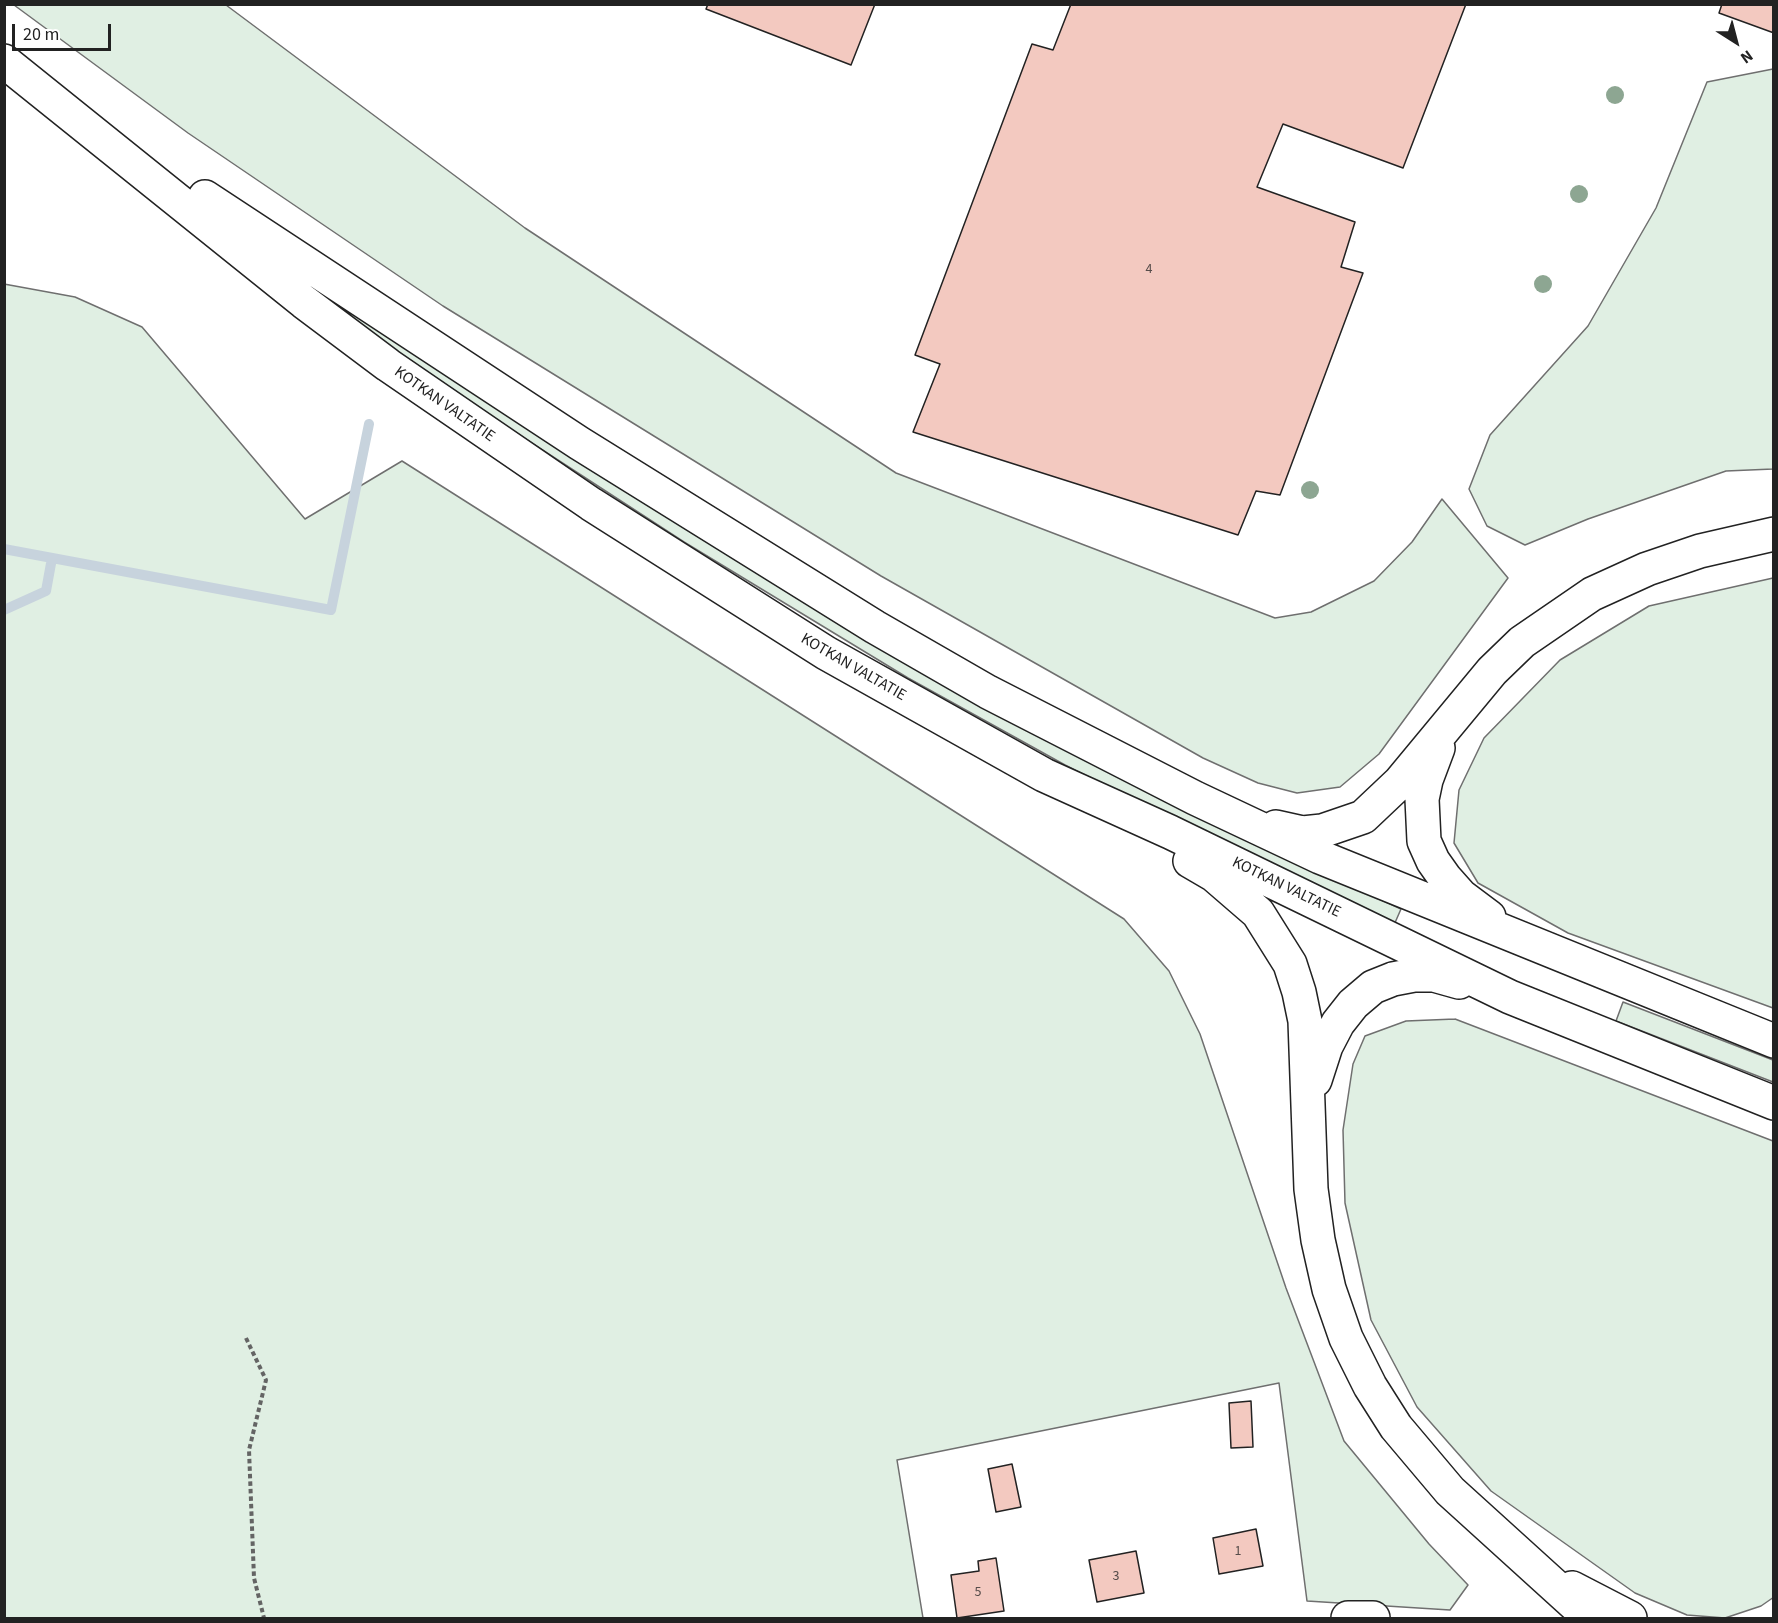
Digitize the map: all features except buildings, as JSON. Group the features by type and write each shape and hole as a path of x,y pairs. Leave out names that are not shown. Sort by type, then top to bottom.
{"main road":[{"name":"KOTKAN VALTATIE","path":"14,69 304,302 485,434 826,653 1044,775 1190,842 1510,997 1773,1103"},
{"name":"KOTKAN VALTATIE","path":"14,69 446,358 875,627 988,692 1195,798 1377,883 1773,1041"},
{"path":"1195,798 1280,829 1303,833 1343,825 1363,816 1383,801 1459,710 1522,642 1592,594 1647,568 1700,551 1773,534"},
{"path":"1459,710 1435,755 1426,780 1421,820 1424,841 1433,861 1461,896 1482,913 1550,951"},
{"path":"1044,775 1214,875 1258,913 1290,964 1299,992 1305,1021 1311,1189 1318,1240 1329,1289 1346,1338 1370,1386 1422,1461 1481,1522 1590,1618"},
{"path":"1309,1114 1326,1046 1353,1004 1373,987 1393,979 1414,975 1434,975 1510,997"},
{"path":"1513,1550 1566,1585 1630,1618"},
{"path":"1348,1618 1373,1618"}],"path":[{"path":"246,1338 266,1380 249,1450 254,1578 264,1618"}],"green space":[{"path":"14,5 226,5 525,228 896,473 1275,618 1311,612 1374,581 1412,542 1442,499 1508,578 1379,754 1340,787 1297,793 1258,783 1203,758 881,576 443,306 188,133"},
{"path":"1773,69 1773,469 1726,471 1588,519 1525,545 1487,526 1469,489 1490,435 1588,326 1656,208 1707,82"},
{"path":"4,284 75,297 142,327 305,519 402,461 1124,919 1169,971 1200,1034 1286,1288 1344,1441 1429,1544 1468,1585 1450,1610 1307,1601 1279,1383 897,1460 923,1618 5,1618"},
{"path":"316,284 1209,820 1401,909 1394,925 1204,835 1065,765 908,678 684,542 381,345 309,294"},
{"path":"1774,578 1773,1008 1568,933 1478,883 1454,843 1459,790 1484,738 1560,660 1649,606"},
{"path":"1623,1002 1773,1060 1773,1082 1616,1021"},
{"path":"1455,1019 1773,1141 1774,1597 1761,1606 1725,1618 1687,1615 1635,1593 1491,1491 1417,1407 1371,1320 1345,1203 1343,1130 1353,1064 1365,1036 1406,1021"}],"waterway":[{"path":"4,549 331,610 369,424"},
{"path":"4,610 46,591 52,558"}]}
